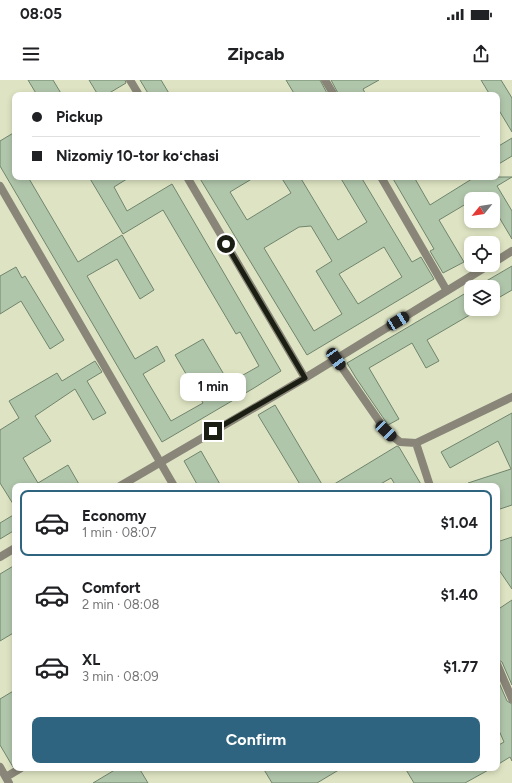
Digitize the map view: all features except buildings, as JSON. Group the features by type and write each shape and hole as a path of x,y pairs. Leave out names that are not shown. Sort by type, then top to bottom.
{"street":[{"path":"130,80 137,92"},
{"path":"325,80 332,92"},
{"path":"189,180 305,378"},
{"path":"383,180 447,291"},
{"path":"0,186 172,483"},
{"path":"500,259 512,251"},
{"path":"125,483 305,378 478,272"},
{"path":"336,359 386,431 400,442 416,443 512,397"},
{"path":"416,443 429,483"},
{"path":"0,557 12,550"},
{"path":"500,671 512,699"},
{"path":"0,768 7,780 18,771"}],"route":[{"path":"213,431 305,378 226,244"}]}
